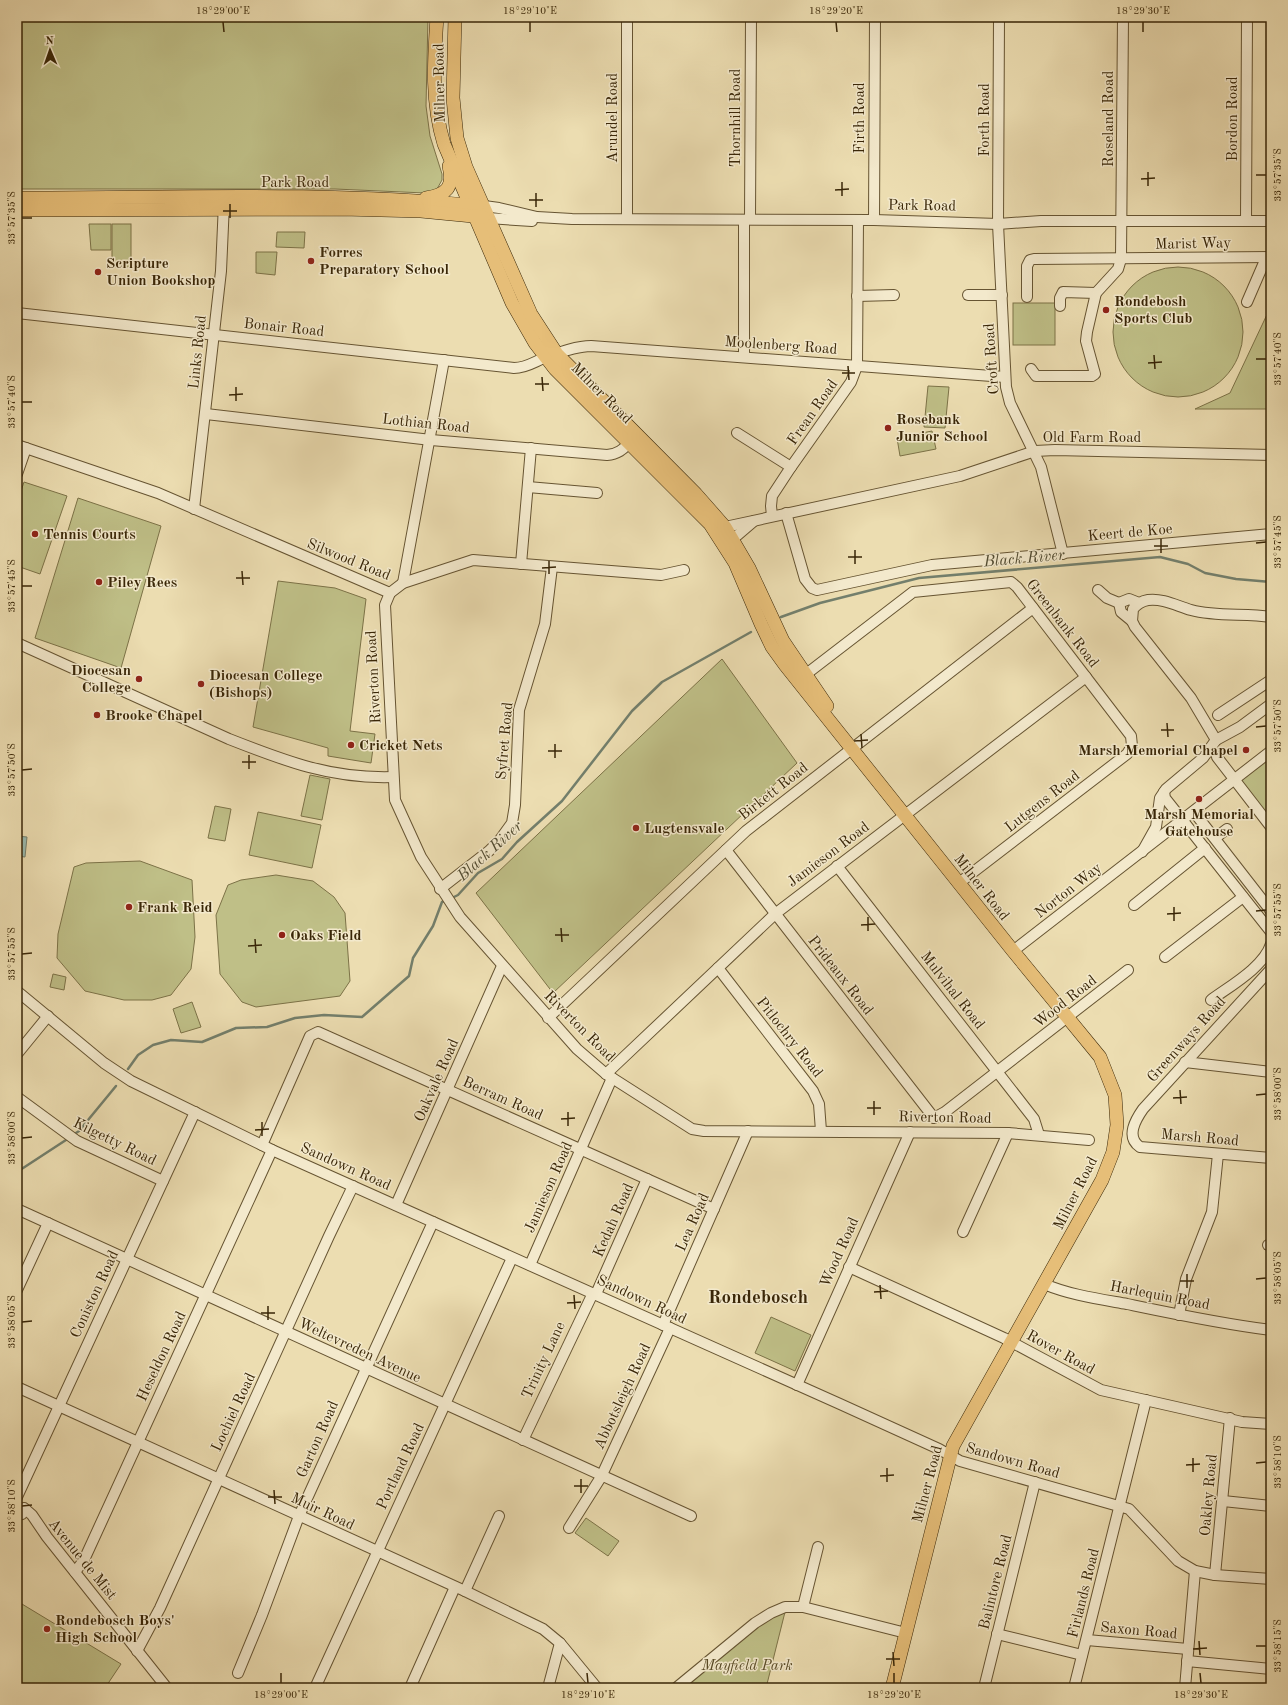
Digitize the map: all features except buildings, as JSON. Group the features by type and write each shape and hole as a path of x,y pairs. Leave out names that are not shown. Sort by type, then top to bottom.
{"main road":[{"name":"Milner Road","path":"437,17 434,97 437,120 444,144 551,356 633,439 715,532 737,567 772,647 821,712 851,746 1013,951 1068,1018 1096,1049 1108,1073 1115,1095 1116,1134 1110,1160 1102,1180 975,1406 950,1455 892,1688"},
{"name":"Milner Road","path":"456,17 452,81 455,123 461,152 479,211"},
{"path":"408,200 439,196 448,188 451,176 444,144"},
{"name":"Park Road","path":"17,198 391,210 479,211"},
{"name":"Park Road","path":"17,210 408,200 479,211"},
{"name":"Milner Road","path":"633,439 701,499 725,526 749,568 783,641 832,714 851,746"}],"street":[{"name":"Arundel Road","path":"626,219 628,17"},
{"name":"Thornhill Road","path":"744,357 751,17"},
{"name":"Firth Road","path":"874,220 875,17"},
{"name":"Forth Road","path":"998,224 1000,17"},
{"name":"Roseland Road","path":"1121,259 1123,17"},
{"name":"Bordon Road","path":"1246,221 1247,17"},
{"name":"Links Road","path":"194,509 206,414 221,271 224,204"},
{"name":"Park Road","path":"479,211 529,220 874,220 998,224 1122,221 1271,222"},
{"name":"Frean Road","path":"772,516 772,496 852,382 857,366 858,220"},
{"name":"Croft Road","path":"998,224 1005,377 1010,403 1035,451 1041,467 1063,554"},
{"name":"Marist Way","path":"1027,297 1027,266 1030,260 1268,258 1247,302"},
{"path":"1031,369 1034,374 1039,376 1092,376 1095,374 1086,337 1096,293 1118,269 1121,259"},
{"path":"1060,306 1062,292 1096,293"},
{"path":"857,296 894,295"},
{"path":"968,295 1002,295"},
{"name":"Bonair Road","path":"17,313 520,368 551,356"},
{"name":"Moolenberg Road","path":"551,356 579,347 591,346 1005,377"},
{"path":"403,583 444,360"},
{"name":"Lothian Road","path":"206,414 430,440 607,455 617,454 633,439"},
{"path":"737,433 791,467"},
{"path":"17,474 21,446"},
{"name":"Silwood Road","path":"21,446 129,483 194,509 390,593 403,583 468,561 661,575 684,570"},
{"path":"521,564 531,448"},
{"name":"Old Farm Road","path":"725,526 960,476 1035,451 1055,450 1271,454"},
{"path":"528,487 597,493"},
{"name":"Keert de Koe","path":"786,513 806,579 812,588 817,590 932,565 1271,534"},
{"name":"Old Farm Road","path":"733,539 754,521"},
{"name":"Syfret Road","path":"441,891 499,841 512,824 515,806 519,710 545,624 552,567"},
{"name":"Greenbank Road","path":"805,675 913,592 1010,582 1017,587 1131,736"},
{"path":"1098,590 1107,598 1119,603 1129,599 1139,603 1156,600 1211,614 1256,615 1271,617"},
{"name":"Riverton Road","path":"390,593 385,605 392,777 395,800 398,809 421,857 441,891 455,910 548,1018 577,1049 609,1076 692,1129 704,1131 934,1131 1008,1133 1090,1140"},
{"path":"1119,603 1121,612 1132,621 1191,698 1216,740"},
{"path":"1132,621 1133,609 1139,603"},
{"name":"Birkett Road","path":"548,1018 746,832 851,746 1033,608"},
{"path":"17,643 228,739 264,753 338,775 372,778 392,777"},
{"name":"Jamieson Road","path":"530,1265 581,1149 609,1076 775,914 1086,677"},
{"path":"1218,715 1271,680"},
{"path":"1142,852 1156,827 1164,804 1164,792 1168,785 1203,758 1216,740 1240,726 1271,704"},
{"name":"Lutgens Road","path":"959,883 1127,754 1132,746 1131,736"},
{"name":"Norton Way","path":"1013,951 1271,751"},
{"path":"1217,757 1271,827"},
{"path":"1164,804 1183,820 1271,932"},
{"path":"1194,812 1271,911"},
{"path":"1215,838 1227,829"},
{"path":"1134,905 1205,848"},
{"name":"Prideaux Road","path":"726,850 934,1118"},
{"name":"Mulvihal Road","path":"838,866 1034,1119 1039,1135"},
{"path":"1165,957 1243,897"},
{"path":"1211,1000 1259,963 1267,954 1271,944"},
{"name":"Oakvale Road","path":"396,1205 502,966"},
{"name":"Pitlochry Road","path":"718,968 812,1091 818,1104 821,1131"},
{"name":"Greenways Road","path":"1133,1135 1135,1123 1144,1109 1185,1062 1271,969"},
{"name":"Wood Road","path":"934,1118 946,1112 1128,970"},
{"name":"Sandown Road","path":"17,991 118,1073 130,1081 272,1150 797,1385 950,1455 965,1464 1120,1506 1133,1512 1172,1555 1184,1565 1195,1571 1215,1575 1271,1579"},
{"path":"17,1054 48,1016"},
{"name":"Berram Road","path":"262,1145 310,1036 314,1032 324,1034 714,1209"},
{"path":"1185,1062 1271,1072"},
{"name":"Kilgetty Road","path":"17,1097 64,1133 77,1141 163,1181"},
{"name":"Coniston Road","path":"19,1507 59,1406 195,1112"},
{"path":"934,1118 934,1131"},
{"name":"Lea Road","path":"666,1327 714,1209 748,1131"},
{"name":"Wood Road","path":"797,1385 910,1132"},
{"path":"963,1232 1008,1133"},
{"name":"Marsh Road","path":"1133,1135 1135,1144 1140,1147 1271,1158"},
{"name":"Heseldon Road","path":"75,1572 84,1560 272,1150"},
{"path":"1179,1315 1186,1279 1212,1212 1218,1154"},
{"name":"Kedah Road","path":"594,1294 648,1179"},
{"name":"Lochiel Road","path":"137,1650 150,1630 286,1332 328,1236 353,1186"},
{"name":"Weltevreden Avenue","path":"17,1209 601,1477 691,1516"},
{"name":"Garton Road","path":"238,1673 299,1516 433,1222"},
{"path":"17,1290 48,1223"},
{"name":"Portland Road","path":"315,1688 512,1258"},
{"name":"Rover Road","path":"849,1267 1012,1342 1101,1390 1248,1423 1271,1424"},
{"name":"Harlequin Road","path":"1044,1284 1065,1292 1233,1325 1271,1330"},
{"name":"Trinity Lane","path":"523,1440 594,1294"},
{"name":"Abbotsleigh Road","path":"569,1528 601,1477 666,1327"},
{"name":"Muir Road","path":"17,1387 218,1480 460,1589 547,1631 560,1643 597,1688"},
{"name":"Firlands Road","path":"1074,1688 1146,1400"},
{"name":"Oakley Road","path":"1215,1575 1230,1418"},
{"name":"Balintore Road","path":"984,1688 1036,1482"},
{"path":"1223,1501 1271,1506"},
{"name":"Avenue de Mist","path":"19,1507 32,1515 36,1523 167,1688"},
{"path":"410,1688 499,1516"},
{"path":"803,1607 818,1547"},
{"path":"1185,1688 1195,1571"},
{"path":"676,1688 763,1617 785,1607 803,1607 906,1633"},
{"path":"998,1634 1082,1655"},
{"name":"Saxon Road","path":"1086,1640 1188,1649"},
{"path":"548,1688 560,1643"},
{"name":"Saxon Road","path":"1187,1661 1271,1669"}],"green space":[{"path":"17,17 428,17 426,106 430,136 442,174 442,180 437,189 425,193 335,189 17,189"},
{"path":"89,224 111,224 111,250 91,250"},
{"path":"112,224 131,224 131,267 112,267"},
{"path":"277,232 305,232 304,248 276,247"},
{"path":"256,252 277,252 275,275 256,273"},
{"path":"1184,267 1203,272 1224,286 1238,307 1242,319 1242,345 1238,357 1224,378 1203,392 1191,396 1172,397 1153,392 1132,378 1118,357 1114,345 1113,326 1118,307 1132,286 1153,272 1165,268"},
{"path":"1013,303 1055,303 1055,345 1013,345"},
{"path":"1271,306 1271,409 1195,409 1230,393"},
{"path":"928,386 949,387 945,428 924,427"},
{"path":"932,431 936,449 900,456 897,438"},
{"name":"Tennis Courts","path":"24,482 67,496 40,574 17,566 17,503"},
{"name":"Piley Rees","path":"78,498 161,526 121,668 35,638"},
{"path":"278,581 335,588 366,599 350,731 375,734 371,763 328,756 328,748 253,727"},
{"name":"Lugtensvale","path":"722,659 797,763 553,993 476,893"},
{"path":"1271,756 1271,821 1241,782 1241,779"},
{"path":"310,775 330,779 322,820 301,816"},
{"path":"215,806 231,809 225,841 208,838"},
{"path":"258,812 321,825 312,868 249,855"},
{"name":"Frank Reid","path":"140,861 192,880 195,937 191,969 171,995 152,1000 124,1000 85,991 57,958 58,934 74,867 86,863"},
{"name":"Oaks Field","path":"276,875 313,881 334,897 345,913 350,981 340,996 256,1007 242,1002 220,974 216,915 228,885 241,880"},
{"path":"53,974 66,977 64,990 50,987"},
{"path":"192,1002 201,1027 181,1033 173,1009"},
{"path":"771,1317 811,1335 795,1371 755,1353"},
{"path":"586,1518 619,1541 608,1556 575,1533"},
{"name":"Rondebosch Boys' High School","path":"17,1601 121,1664 105,1688 17,1688"},
{"name":"Mayfield Park","path":"785,1612 766,1688 683,1688 765,1620"}],"water":[{"path":"17,836 27,837 25,857 17,856"}],"waterway":[{"name":"Black River","path":"781,617 820,603 919,578 1160,557 1188,564 1205,573 1236,579 1271,582"},
{"name":"Black River","path":"452,898 458,895 478,873 502,859 517,842 562,801 632,711 662,682 751,632"},
{"name":"Black River","path":"128,1069 138,1055 153,1045 171,1040 202,1042 236,1028 267,1027 295,1018 324,1015 362,1017 409,976 413,958 433,926 442,902 447,900"},
{"name":"Black River","path":"73,1135 79,1131 116,1086"},
{"name":"Black River","path":"17,1172 69,1138"}],"place":[{"name":"Forres Preparatory School","path":"311,261"},
{"name":"Scripture Union Bookshop","path":"98,272"},
{"name":"Rondebosh Sports Club","path":"1106,310"},
{"name":"Rosebank Junior School","path":"888,428"},
{"name":"Tennis Courts","path":"35,534"},
{"name":"Piley Rees","path":"99,582"},
{"name":"Diocesan College","path":"139,679"},
{"name":"Diocesan College (Bishops)","path":"201,684"},
{"name":"Brooke Chapel","path":"97,715"},
{"name":"Cricket Nets","path":"351,745"},
{"name":"Marsh Memorial Chapel","path":"1246,750"},
{"name":"Marsh Memorial Gatehouse","path":"1199,799"},
{"name":"Lugtensvale","path":"636,828"},
{"name":"Frank Reid","path":"129,907"},
{"name":"Oaks Field","path":"282,935"},
{"name":"Rondebosch Boys' High School","path":"47,1629"}],"district":[{"name":"Rondebosch","path":"758,1296"}]}
